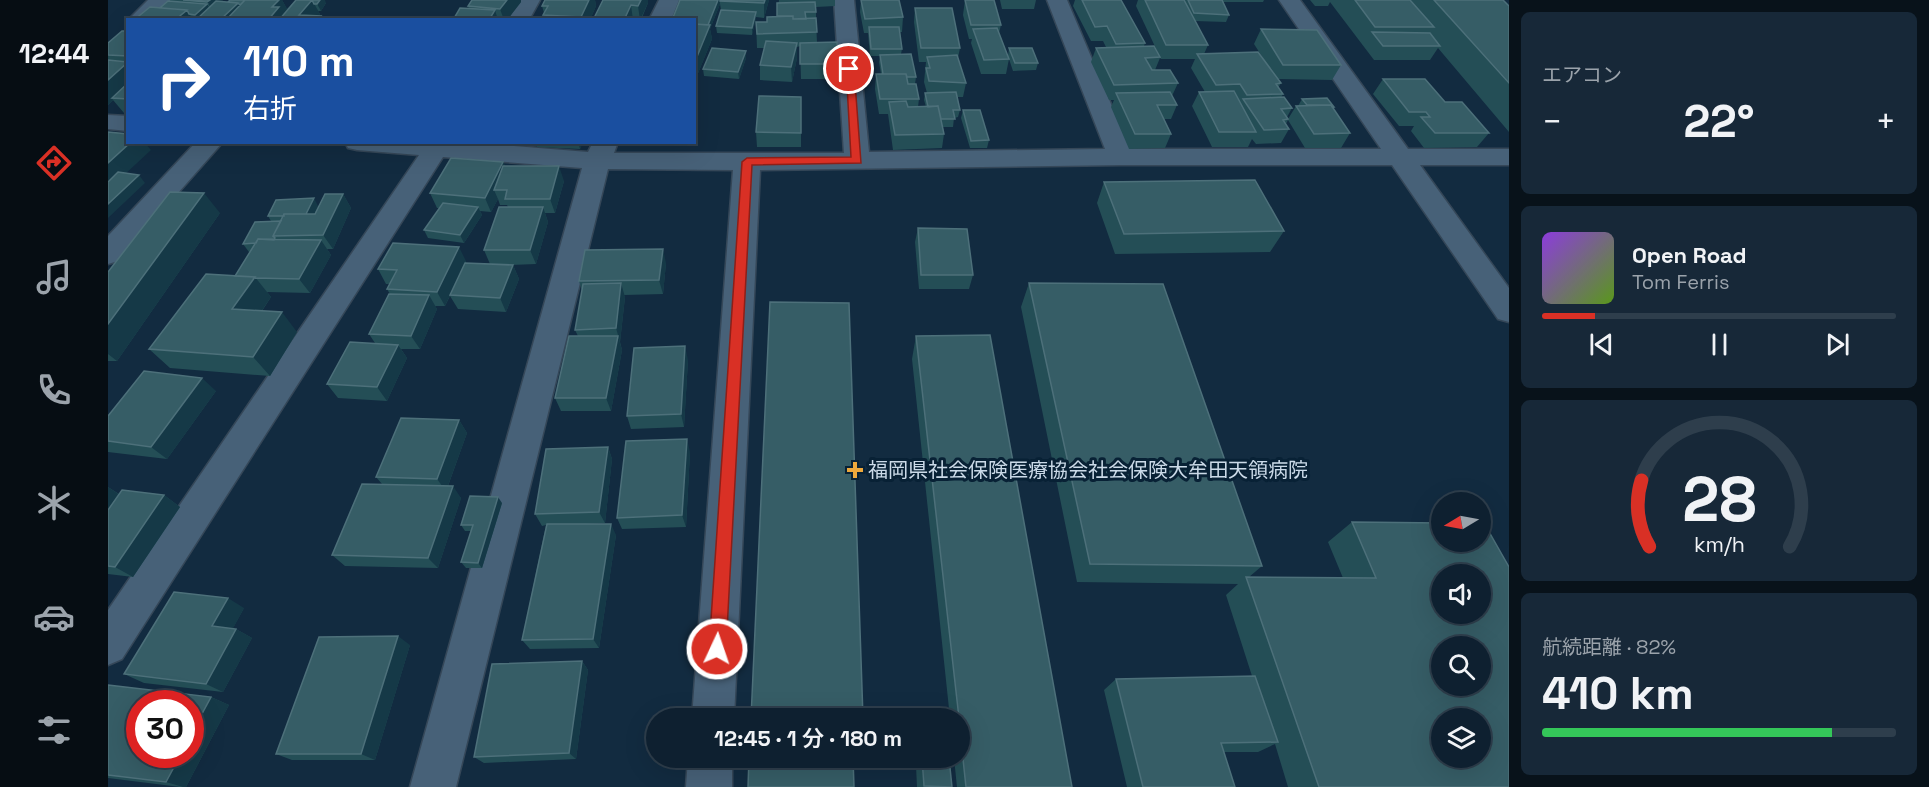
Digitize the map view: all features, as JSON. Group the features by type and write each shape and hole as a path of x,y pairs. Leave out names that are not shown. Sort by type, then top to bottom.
{"street":[{"path":"140,18 161,0"},
{"path":"519,18 530,0"},
{"path":"661,18 669,0"},
{"path":"844,0 857,160"},
{"path":"1057,0 1121,157"},
{"path":"1289,0 1509,311"},
{"path":"108,122 126,124"},
{"path":"108,254 209,144"},
{"path":"398,144 602,152 747,162 1121,157 1509,157"},
{"path":"108,645 438,146"},
{"path":"432,787 602,152"},
{"path":"714,708 747,162"},
{"path":"709,787 710,768"}],"building":[{"path":"183,0 210,0 207,2"},
{"path":"245,0 240,5 228,2"},
{"path":"245,0 279,0 272,7 279,7 270,18 228,18"},
{"path":"296,0 312,0 299,15 321,16 320,18 281,18"},
{"path":"472,0 507,0 500,9 468,6"},
{"path":"545,0 589,0 581,17 543,15 548,6 542,6"},
{"path":"603,0 641,0 638,6 631,5 625,18 594,18"},
{"path":"680,0 718,0 708,25 696,24 696,18 673,18"},
{"path":"720,0 765,0 764,3"},
{"path":"861,0 899,0 903,17 865,19"},
{"path":"965,0 994,0 1001,25 971,25"},
{"path":"1082,0 1121,0 1145,43 1116,44 1107,26 1095,27"},
{"path":"1145,0 1184,0 1208,45 1166,45"},
{"path":"1188,0 1222,0 1229,15 1194,13"},
{"path":"1355,0 1410,0 1434,27 1375,27"},
{"path":"1434,0 1503,0 1509,6 1509,83"},
{"path":"168,1 207,4 195,15 189,14 187,10 160,8"},
{"path":"216,1 238,3 222,18 198,18"},
{"path":"815,2 816,12 805,12 806,19 777,16 777,3"},
{"path":"150,7 187,10 177,18 136,18"},
{"path":"460,8 495,10 490,18 454,18"},
{"path":"915,8 952,8 960,48 921,48"},
{"path":"721,10 756,12 752,28 716,26"},
{"path":"793,16 793,19 816,18 817,32 757,34 756,22 767,22 767,17"},
{"path":"696,24 710,25 696,59"},
{"path":"869,27 899,27 902,49 871,49"},
{"path":"997,28 1009,59 984,60 973,29"},
{"path":"1261,29 1317,30 1341,65 1283,65"},
{"path":"122,31 126,31 126,56 108,55 108,43"},
{"path":"1372,32 1430,33 1440,46 1383,46"},
{"path":"766,41 797,43 791,67 760,65"},
{"path":"837,42 838,64 800,64 800,43"},
{"path":"1154,46 1160,57 1145,58 1152,70 1170,70 1178,83 1114,85 1096,48"},
{"path":"712,48 746,51 738,72 703,69"},
{"path":"1009,48 1032,48 1038,63 1015,63"},
{"path":"1258,52 1281,83 1276,84 1283,94 1247,95 1240,84 1216,85 1197,54"},
{"path":"911,54 916,77 907,77 906,74 883,74 880,55"},
{"path":"957,55 966,83 929,81 926,68 930,68 927,57"},
{"path":"108,60 126,62 126,64 108,80"},
{"path":"876,74 906,74 908,84 916,84 919,99 880,99"},
{"path":"1383,79 1425,79 1445,102 1462,102 1489,133 1435,133 1421,117 1430,117 1426,112 1409,112"},
{"path":"126,85 126,99 112,98"},
{"path":"1234,91 1256,132 1219,132 1199,92"},
{"path":"956,92 960,110 953,110 955,119 941,119 938,106 928,107 925,93"},
{"path":"1170,92 1177,105 1157,105 1171,134 1135,134 1116,93"},
{"path":"759,96 801,97 801,133 756,132"},
{"path":"1284,97 1292,108 1281,109 1288,119 1283,120 1289,129 1264,130 1243,99"},
{"path":"1327,98 1334,107 1307,105 1302,99"},
{"path":"906,101 908,107 938,106 944,134 895,135 889,102"},
{"path":"1331,105 1350,133 1314,134 1296,106"},
{"path":"963,110 980,110 989,140 971,141"},
{"path":"108,132 126,134 126,144 129,144 108,163"},
{"path":"451,158 503,162 485,198 430,193"},
{"path":"503,166 559,166 550,199 505,199 507,190 494,190"},
{"path":"118,172 139,175 108,204 108,182"},
{"path":"1255,180 1284,231 1124,234 1104,182"},
{"path":"170,192 204,193 108,324 108,272"},
{"path":"325,194 343,194 323,235 273,236 284,214 315,214"},
{"path":"314,198 306,214 268,216 276,200"},
{"path":"443,203 478,207 460,235 424,230"},
{"path":"499,207 543,207 530,250 484,250"},
{"path":"281,221 273,236 274,240 258,239 256,243 243,244 255,222"},
{"path":"918,228 967,229 973,275 921,275"},
{"path":"258,239 321,240 299,279 235,276"},
{"path":"393,243 459,247 437,292 387,289 397,270 378,269"},
{"path":"663,249 659,280 579,281 585,250"},
{"path":"465,263 513,265 500,298 450,295"},
{"path":"206,274 255,277 232,309 282,312 253,357 149,349"},
{"path":"621,283 616,328 575,330 583,284"},
{"path":"1029,283 1163,284 1262,566 1090,564"},
{"path":"389,294 429,295 411,336 369,334"},
{"path":"770,302 849,303 863,708 751,708"},
{"path":"990,335 1072,787 966,787 964,768 970,768 970,708 958,708 916,336"},
{"path":"569,336 618,336 606,398 555,398"},
{"path":"350,342 398,345 377,387 327,384"},
{"path":"685,346 681,414 627,416 634,348"},
{"path":"144,371 202,378 151,447 108,441 108,416"},
{"path":"401,418 459,420 437,479 376,477"},
{"path":"687,439 682,515 617,518 626,441"},
{"path":"608,447 599,512 535,514 546,449"},
{"path":"362,484 453,486 428,558 332,555"},
{"path":"122,490 164,495 115,567 108,566 108,510"},
{"path":"470,496 498,497 478,563 461,562 473,525 461,525"},
{"path":"1352,522 1431,523 1431,552 1491,552 1491,535 1509,567 1509,787 1319,787 1246,577 1376,578"},
{"path":"547,524 611,524 593,639 522,640"},
{"path":"174,592 228,598 212,626 236,629 206,684 124,674"},
{"path":"398,636 361,754 276,754 319,637"},
{"path":"582,661 569,753 474,757 492,664"},
{"path":"1255,676 1278,742 1221,743 1235,787 1143,787 1116,679"},
{"path":"108,685 151,690 126,690 126,768 174,768 166,782 108,775"},
{"path":"204,696 211,697 204,710"},
{"path":"749,768 853,768 854,787 748,787"},
{"path":"923,768 950,768 952,787 924,786"}],"place":[{"name":"福岡県社会保険医療協会社会保険大牟田天領病院","path":"855,470"}],"route":[{"path":"717,649 747,162 857,160 849,69"}]}
